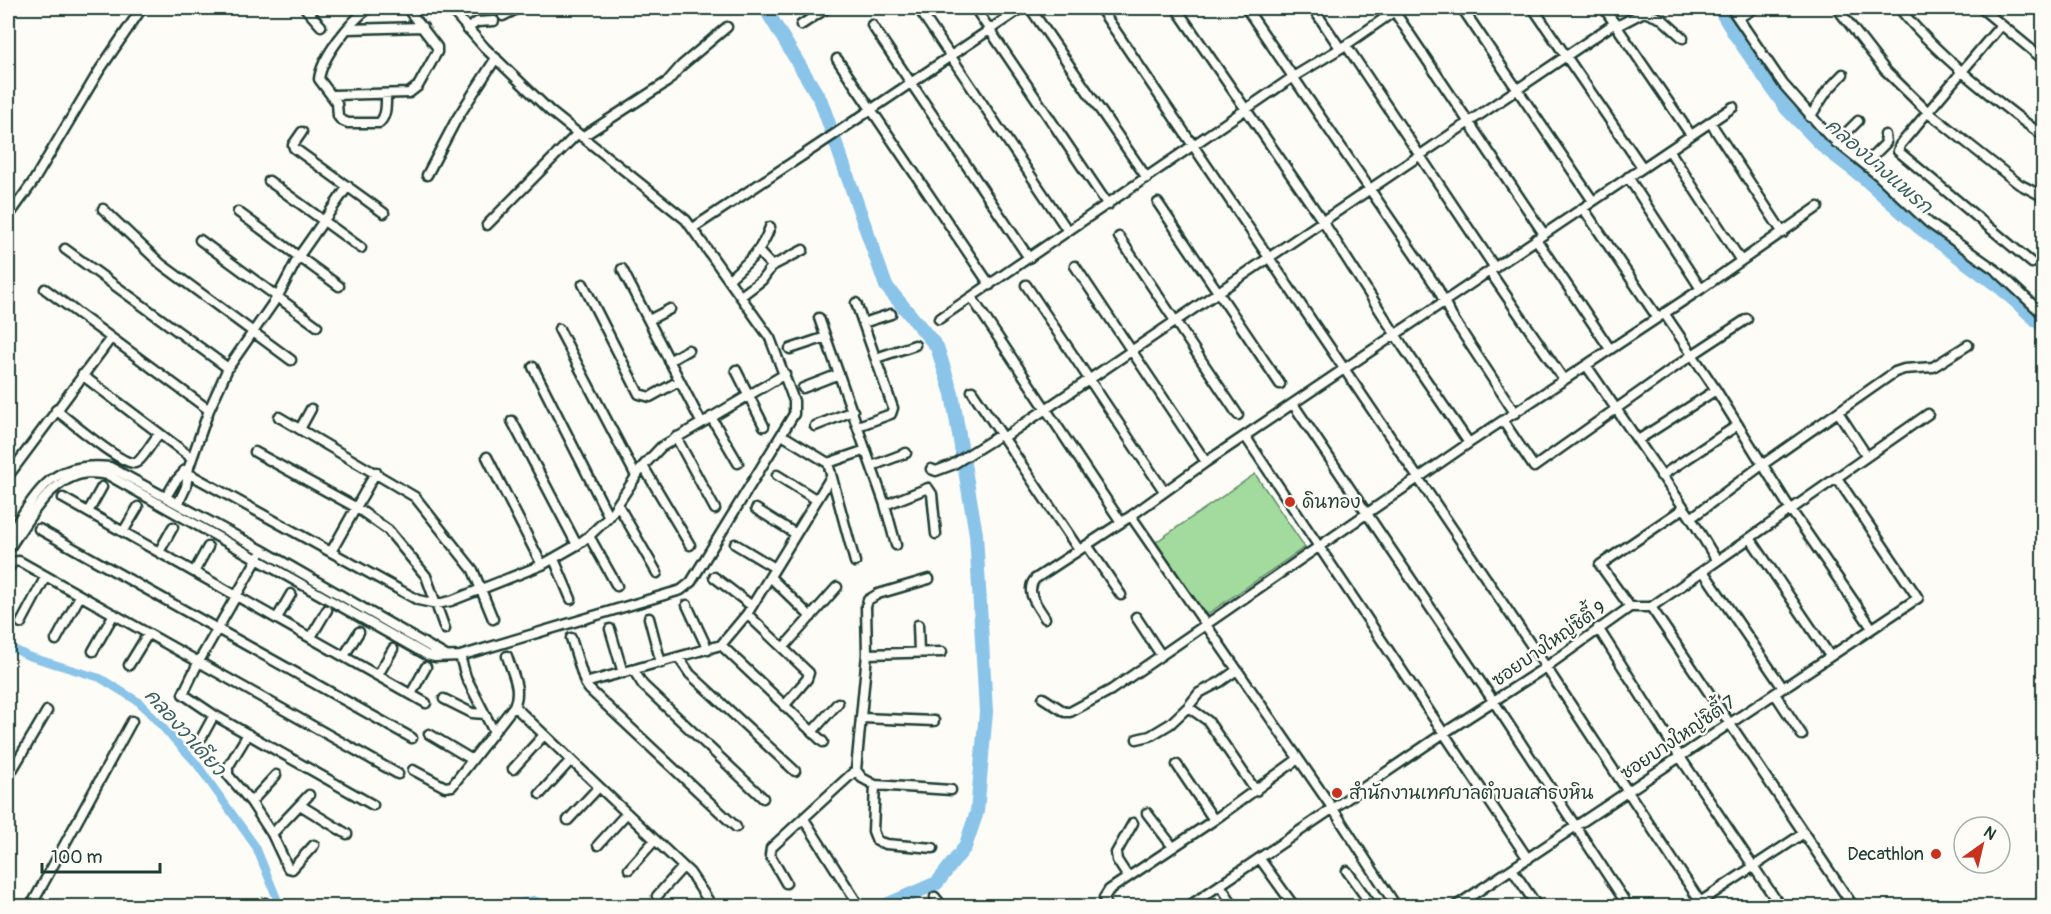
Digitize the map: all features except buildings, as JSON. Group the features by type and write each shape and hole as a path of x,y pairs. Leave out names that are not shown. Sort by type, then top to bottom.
{"street":[{"path":"8,217 33,182 99,71 142,8"},
{"path":"305,8 321,26"},
{"path":"369,8 356,18 333,50 320,74 321,83 333,95 337,103 338,116 348,123 379,123 385,114 386,94"},
{"path":"333,95 409,93 418,86 437,52 437,47 407,8"},
{"path":"8,550 10,536 45,484 65,471 88,465 110,467 260,554 446,656 460,656 687,587 782,435 795,408 785,374 770,338 693,228 680,214 550,111 467,29 450,8"},
{"path":"801,26 827,8"},
{"path":"975,8 1108,205"},
{"path":"693,228 1022,8"},
{"path":"1030,8 1147,178"},
{"path":"1100,8 1546,667 1699,905 1804,833"},
{"path":"1176,8 1322,220 1469,443"},
{"path":"1246,8 1371,188 1446,301 1452,317 1515,413"},
{"path":"1313,8 1343,46 1420,155 1564,380"},
{"path":"1462,8 1593,201"},
{"path":"1533,8 1642,167"},
{"path":"1604,8 1691,135"},
{"path":"1731,8 1769,66 1810,117 1836,143 1865,164 1929,223 1997,271 2043,315"},
{"path":"1738,18 1755,8"},
{"path":"1837,8 1885,70 1928,112 2019,184 2043,196"},
{"path":"1899,8 1930,44 2025,124 2043,136"},
{"path":"1981,8 2043,60"},
{"path":"919,9 1068,231"},
{"path":"939,319 1293,77 1343,46 1391,10 1544,234"},
{"path":"503,16 513,11"},
{"path":"931,469 936,471 952,465 1002,437 1566,56 1616,25 1644,12 1662,19 1683,38"},
{"path":"467,29 477,22 494,21"},
{"path":"2001,25 1900,145 1898,151 2032,263"},
{"path":"872,26 1029,258"},
{"path":"348,29 423,27"},
{"path":"487,225 579,136 667,82 682,65 727,27"},
{"path":"427,175 456,120 496,58"},
{"path":"837,59 990,285"},
{"path":"1810,117 1827,91 1843,74"},
{"path":"1045,618 1030,592 1033,581 1733,107"},
{"path":"1836,143 1858,121"},
{"path":"1710,123 1783,233"},
{"path":"302,132 293,145 294,148 384,213"},
{"path":"1865,164 1886,143 1885,135"},
{"path":"1669,150 1742,261"},
{"path":"1628,177 1701,289"},
{"path":"269,180 361,248"},
{"path":"171,502 189,468 209,410 228,368 278,296 299,256 348,186"},
{"path":"1158,202 1280,384"},
{"path":"1043,698 1065,712 1077,710 1111,690 1417,478 1701,289 1818,207"},
{"path":"1583,208 1660,315 1692,354 1791,510 1872,628"},
{"path":"103,209 161,264 291,360"},
{"path":"238,212 339,286"},
{"path":"729,279 759,252 770,227"},
{"path":"1119,237 1238,415"},
{"path":"1536,239 1610,349"},
{"path":"200,240 317,326"},
{"path":"65,249 228,368"},
{"path":"741,296 762,280 772,266 803,250"},
{"path":"759,252 772,266"},
{"path":"1076,266 1206,462"},
{"path":"622,269 701,422"},
{"path":"583,284 639,394 650,397 680,381"},
{"path":"1026,285 1164,491"},
{"path":"45,289 209,410"},
{"path":"972,298 1121,522"},
{"path":"856,303 893,411 889,415 858,426"},
{"path":"649,320 670,309"},
{"path":"863,323 891,314"},
{"path":"819,318 872,466 897,545"},
{"path":"1503,421 1534,467 1617,410 1692,354 1747,319"},
{"path":"559,329 636,476"},
{"path":"790,349 826,337"},
{"path":"8,476 111,338"},
{"path":"876,358 915,345"},
{"path":"1691,518 1895,372 1904,369 1933,367 1968,345"},
{"path":"669,361 688,350"},
{"path":"1586,365 1691,518 1717,561"},
{"path":"533,367 609,517"},
{"path":"736,370 764,426"},
{"path":"82,375 159,434 189,468 331,552 418,600 437,604 451,601 542,565 577,546 609,517 643,465 661,447 785,374"},
{"path":"803,388 839,375"},
{"path":"1638,440 1716,390"},
{"path":"972,391 1079,550"},
{"path":"1293,404 1628,906"},
{"path":"300,429 311,409"},
{"path":"56,410 118,457 132,463 139,460 159,434"},
{"path":"815,426 853,411"},
{"path":"1838,412 1867,456"},
{"path":"1853,906 1651,607 1928,414"},
{"path":"279,417 415,496 473,570 493,619"},
{"path":"711,417 738,463"},
{"path":"512,421 577,546"},
{"path":"1661,476 1738,425"},
{"path":"782,435 828,463 855,562"},
{"path":"1245,436 1528,859"},
{"path":"676,438 715,509"},
{"path":"828,463 866,450"},
{"path":"255,452 382,524 426,576 445,629"},
{"path":"872,466 906,453"},
{"path":"487,457 542,565"},
{"path":"643,465 690,545"},
{"path":"171,502 189,468"},
{"path":"331,552 376,472"},
{"path":"777,475 817,500"},
{"path":"585,683 721,645 747,614 831,477"},
{"name":"ซอยบางใหญ่ซิตี้ 7","path":"1456,906 1918,598 1836,478"},
{"path":"88,512 102,487"},
{"path":"885,505 928,488 932,494 936,534"},
{"path":"63,498 426,703"},
{"path":"618,505 657,573"},
{"path":"123,532 138,507"},
{"path":"1630,607 1600,565 1684,508"},
{"path":"756,509 796,534"},
{"path":"1131,516 1333,809 1396,906"},
{"path":"159,552 173,527"},
{"path":"39,529 412,738"},
{"path":"589,536 617,586"},
{"path":"1750,538 1830,656"},
{"path":"735,544 775,568"},
{"path":"1087,545 1121,595"},
{"path":"194,572 208,547"},
{"path":"260,554 183,694 187,699 214,715 373,805"},
{"path":"554,559 571,599"},
{"path":"8,569 16,560 398,774"},
{"path":"1703,571 1783,688"},
{"path":"21,623 46,576"},
{"path":"714,577 752,606"},
{"path":"770,577 811,616"},
{"path":"786,883 770,855 772,846 856,770 867,654 866,607 868,600 878,594 929,579"},
{"path":"783,648 837,587"},
{"path":"278,618 291,594"},
{"path":"56,640 80,596"},
{"path":"687,605 708,650"},
{"name":"ซอยบางใหญ่ซิตี้ 9","path":"1189,906 1444,733 1546,667 1630,607 1651,607"},
{"path":"311,637 327,610"},
{"path":"93,651 114,614"},
{"path":"747,614 809,673 784,706"},
{"path":"1136,617 1161,656"},
{"path":"649,618 661,663"},
{"path":"918,625 919,652"},
{"path":"1598,628 1680,757 1780,906"},
{"path":"610,629 622,673"},
{"path":"345,656 358,632"},
{"path":"129,665 148,634"},
{"path":"571,638 589,690 736,827"},
{"path":"721,645 823,742"},
{"path":"378,675 393,649"},
{"path":"867,654 942,652"},
{"path":"460,656 466,677 494,730"},
{"path":"413,770 445,787 450,787 514,706 518,688 507,656"},
{"path":"679,658 690,674 795,771"},
{"path":"411,694 426,667"},
{"path":"634,670 643,684 763,798"},
{"path":"1137,739 1150,736 1170,724 1199,693 1237,670"},
{"path":"1774,694 1802,735"},
{"path":"444,699 471,713 485,714"},
{"path":"812,732 838,703"},
{"path":"514,706 694,877 708,900"},
{"path":"1188,707 1208,721 1256,791"},
{"path":"8,777 47,711"},
{"path":"202,737 214,715"},
{"path":"862,718 934,721"},
{"path":"31,906 132,721"},
{"path":"248,734 227,772 251,802 272,834 290,870 314,844"},
{"path":"429,734 471,759"},
{"path":"513,769 544,735"},
{"path":"1107,906 1105,894 1256,791 1298,759"},
{"path":"540,794 571,760"},
{"path":"1177,765 1214,820"},
{"path":"856,770 862,778 875,785 951,790"},
{"path":"251,802 276,775"},
{"path":"875,785 873,831 877,841 886,844 933,848"},
{"path":"568,820 599,786"},
{"path":"272,834 309,795"},
{"path":"300,805 347,834"},
{"path":"598,845 627,813"},
{"path":"1147,813 1173,847"},
{"path":"804,819 859,906"},
{"path":"1128,877 1117,860 1116,853 1133,823"},
{"path":"629,869 655,840"},
{"path":"1260,859 1294,906"},
{"path":"657,896 683,867"},
{"path":"1512,869 1537,906"},
{"path":"1347,871 1372,906"},
{"path":"1220,885 1234,906"},
{"path":"935,897 942,906"}],"green space":[{"path":"1255,474 1305,547 1206,615 1156,542"}],"waterway":[{"path":"765,8 821,101 886,286 937,347 952,394 976,534 986,712 977,812 965,847 937,883 884,906"},
{"name":"คลองบางแพรก","path":"1719,8 1786,108 1825,148 1864,178 1920,228 2002,289 2044,327"},
{"name":"คลองวาเดียว","path":"8,646 28,656 100,678 139,702 196,763 256,847 280,906"},
{"path":"519,906 533,903 540,906"}],"place":[{"name":"ดินทอง","path":"1290,502"},
{"name":"สำนักงานเทศบาลตำบลเสาธงหิน","path":"1337,793"},
{"name":"Decathlon","path":"1936,854"}]}
